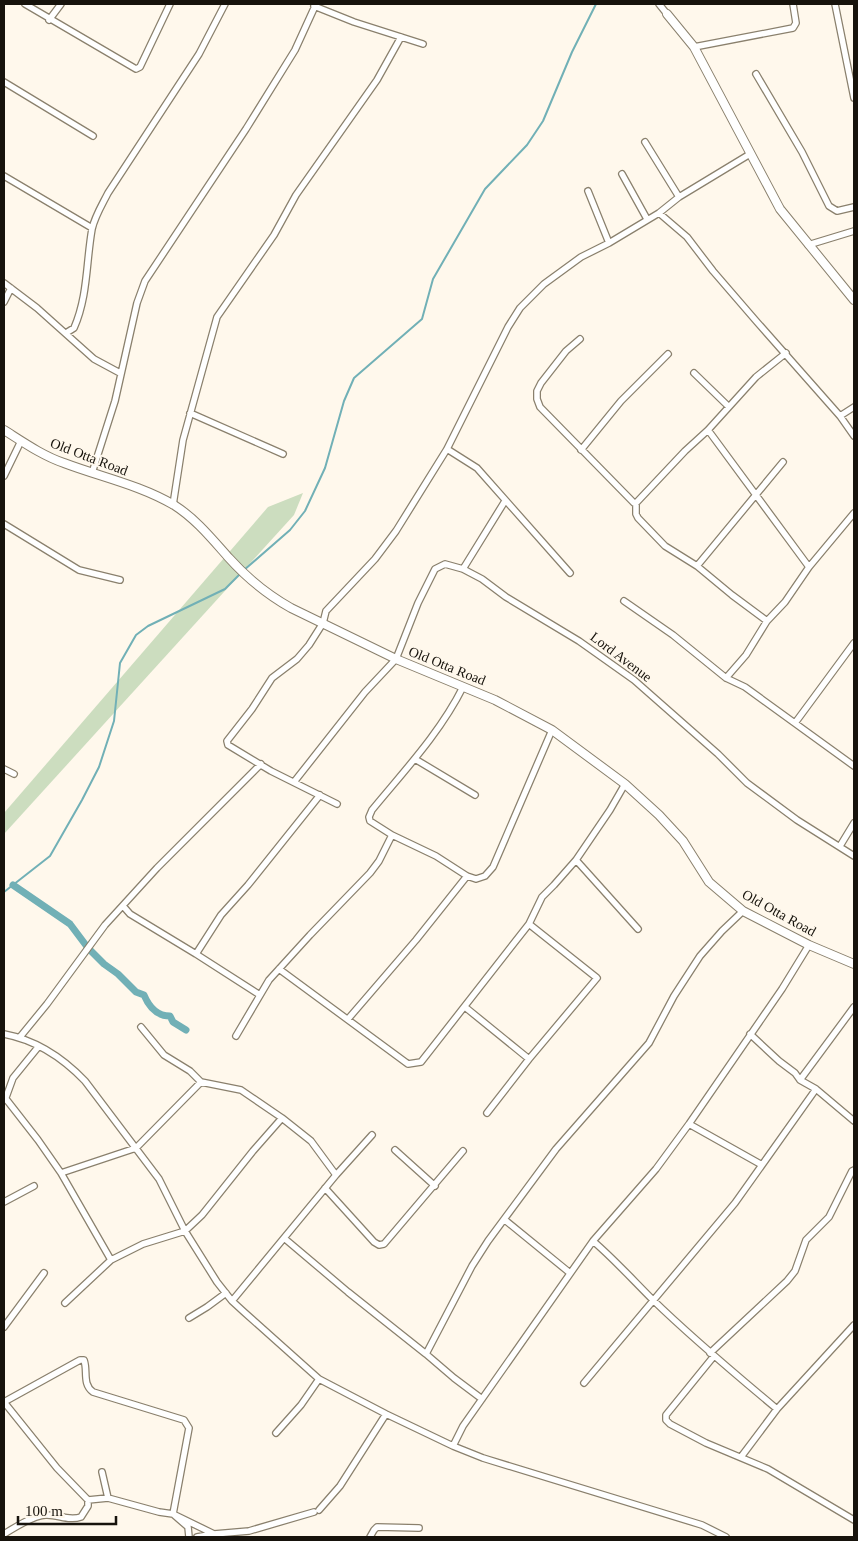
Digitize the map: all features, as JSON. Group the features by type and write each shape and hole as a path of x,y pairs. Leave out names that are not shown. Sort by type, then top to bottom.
{"street":[{"path":"25,4 49,20 136,69 140,67 170,4"},
{"path":"49,20 61,4"},
{"path":"66,333 74,328 86,290 92,228 96,216 108,193 199,54 226,4"},
{"path":"659,4 694,47 780,209 854,300"},
{"path":"694,47 793,28 796,23 793,4"},
{"path":"836,4 854,98"},
{"path":"92,473 115,401 137,303 146,281 246,129 295,50 315,5 423,44"},
{"path":"173,505 183,440 217,317 274,235 296,195 377,80 401,37"},
{"path":"846,54 854,52"},
{"path":"756,74 802,152 830,206 837,211 854,207"},
{"path":"4,82 93,136"},
{"path":"645,142 679,196"},
{"path":"337,804 261,764 228,745 227,741 252,709 272,678 309,645 323,623 326,611 375,559 396,531 447,449 520,308 544,284 581,257 609,243 659,213 679,196 750,154"},
{"path":"622,174 647,219"},
{"path":"4,176 92,228"},
{"path":"588,192 609,243"},
{"path":"659,213 687,237 713,272 786,353 840,416 854,436"},
{"path":"808,245 854,231"},
{"path":"4,283 37,308 94,359 120,374"},
{"path":"4,302 11,288"},
{"path":"580,339 566,351 540,383 537,391 540,407 636,503"},
{"path":"767,621 696,566 665,546 638,518 636,503 708,430 756,377 786,353"},
{"path":"581,450 621,401 668,354"},
{"path":"694,373 728,406"},
{"path":"840,416 854,407"},
{"path":"190,413 283,454"},
{"name":"Old Otta Road","path":"4,430 54,459 143,490 173,505 194,520 243,572 279,601 396,659 496,700 552,730 626,784 683,841 709,882 744,911 809,945 854,963"},
{"path":"708,430 809,567"},
{"path":"4,476 21,440"},
{"path":"447,449 477,468 570,572"},
{"path":"696,566 783,462"},
{"path":"462,569 505,501"},
{"path":"726,678 746,655 767,621 785,602 809,567 854,513"},
{"path":"4,524 80,570 120,580"},
{"name":"Lord Avenue","path":"396,659 418,603 435,569 445,564 462,569 482,579 506,597 579,641 634,680 718,754 747,783 797,820 854,856"},
{"path":"624,601 672,635 726,678 745,687 854,766"},
{"path":"795,723 854,643"},
{"path":"294,782 365,692 396,659"},
{"path":"463,687 450,712 415,759 372,810 369,817 370,821 392,835 436,856 467,876 476,879 485,876 493,868 552,730"},
{"path":"415,759 474,795"},
{"path":"20,1037 48,1004 105,925 261,764"},
{"path":"4,769 14,774"},
{"path":"279,969 408,1064 421,1062 529,924 542,897 576,860 626,784"},
{"path":"196,954 221,915 254,878 320,795"},
{"path":"840,846 854,823"},
{"path":"236,1036 269,980 370,873 379,861 392,835"},
{"path":"576,860 638,929"},
{"path":"348,1019 416,940 467,876"},
{"path":"123,906 130,914 260,995"},
{"path":"426,1354 472,1266 505,1220 556,1149 649,1043 674,996 700,956 722,931 744,911"},
{"path":"487,1113 596,978 529,924"},
{"path":"453,1446 463,1426 593,1240 656,1169 689,1124 782,989 809,945"},
{"path":"464,1007 529,1059"},
{"path":"800,1080 854,1007"},
{"path":"141,1027 164,1055 190,1071 201,1082 241,1090 282,1118 311,1141 336,1175"},
{"path":"4,1034 20,1037 43,1047 85,1080 159,1179 185,1231 217,1282 232,1301 319,1379 386,1414 483,1458 702,1525 726,1537"},
{"path":"750,1034 795,1073 800,1080 816,1089 854,1121"},
{"path":"39,1046 14,1078 5,1100 38,1140 61,1173 111,1260"},
{"path":"61,1173 136,1148 201,1082"},
{"path":"584,1383 735,1203 816,1089"},
{"path":"64,1303 111,1260 143,1244 185,1231 202,1215 282,1118"},
{"path":"689,1124 762,1165"},
{"path":"232,1301 336,1175 372,1136"},
{"path":"395,1150 435,1186"},
{"path":"325,1188 374,1242 379,1245 384,1244 435,1186 463,1150"},
{"path":"854,1170 829,1217 806,1240 795,1271 787,1282 712,1354 666,1415 666,1420 670,1424 706,1443 768,1469 854,1520"},
{"path":"4,1202 34,1186"},
{"path":"505,1220 570,1273"},
{"path":"284,1238 348,1292 482,1399"},
{"path":"593,1240 712,1354 776,1409"},
{"path":"4,1327 44,1273"},
{"path":"188,1318 226,1293"},
{"path":"741,1457 776,1409 854,1325"},
{"path":"4,1525 6,1532 37,1516 46,1514 75,1519 81,1517 88,1506 88,1500 57,1468 4,1402 80,1360 84,1360 88,1389 184,1420 189,1428 173,1514"},
{"path":"276,1433 301,1405 319,1379"},
{"path":"197,1537 249,1531 317,1511 340,1486 386,1414"},
{"path":"102,1472 108,1498"},
{"path":"88,1500 108,1498 173,1514 214,1534"},
{"path":"173,1514 188,1527 189,1537"},
{"path":"370,1537 377,1527 419,1528"}],"green space":[{"path":"303,493 294,515 4,834 4,813 268,507"}],"waterway":[{"path":"244,570 290,530 305,511 325,468 344,401 354,378 422,319 433,279 485,189 527,145 543,121 572,52 596,4"},
{"path":"4,892 50,856 99,767 114,721 120,663 136,635 148,626 225,589 241,573"},
{"path":"13,885 70,924 88,948 136,992 144,995 154,1010 165,1016 170,1016 173,1022 186,1030"}]}
